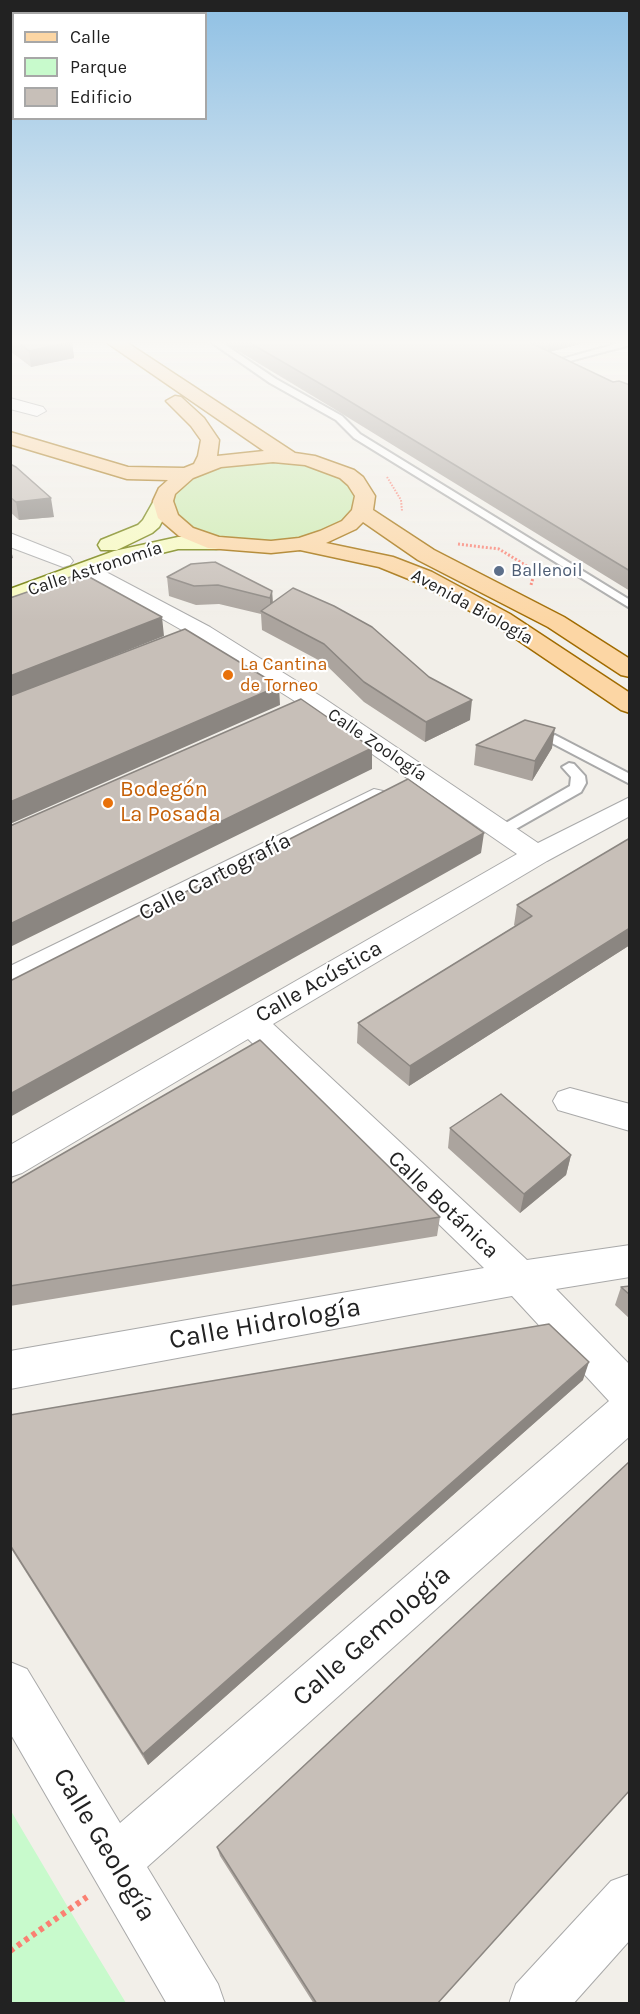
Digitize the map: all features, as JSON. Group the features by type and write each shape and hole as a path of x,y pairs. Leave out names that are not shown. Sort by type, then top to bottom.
{"main road":[{"path":"206,434 211,447 194,470 171,486 163,500 168,518 200,538 216,543 257,548 300,544 339,531 362,512 365,496 356,481 336,468 292,457 249,434"},
{"path":"10,438 128,473 194,470 245,457 292,457"},
{"path":"10,450 127,484 163,500"},
{"name":"Avenida Biología","path":"362,512 426,555 556,622 630,670"},
{"name":"Avenida Biología","path":"300,544 385,562 424,577 502,619 630,705"}],"street":[{"name":"Calle Astronomía","path":"10,579 135,536 152,523 163,500"},
{"path":"10,539 63,561"},
{"name":"Calle Astronomía","path":"10,597 122,556 165,545 216,543"},
{"name":"Calle Zoología","path":"88,569 202,632 302,707 420,774 537,855"},
{"path":"170,645 202,632"},
{"name":"Calle Cartografía","path":"10,980 420,774"},
{"name":"Calle Acústica","path":"10,1163 537,855 630,805"},
{"name":"Calle Botánica","path":"250,1023 519,1278 630,1394"},
{"path":"570,1101 630,1118"},
{"name":"Calle Hidrología","path":"10,1370 519,1278 630,1261"},
{"name":"Calle Gemología","path":"100,1880 630,1409"},
{"name":"Calle Geología","path":"10,1686 100,1880 198,2004"},
{"path":"536,2004 630,1900"}],"lane":[{"path":"355,434 630,605"},
{"path":"555,739 630,780"},
{"path":"502,831 576,789 579,783 578,776 569,767"}],"path":[{"path":"10,1951 100,1880"}],"green space":[{"path":"292,457 356,481 357,519 271,547 186,532 164,499 194,470"},
{"path":"11,1811 69,1909 126,2003 11,2003"}],"building":[{"path":"404,434 630,434 630,571"},
{"path":"10,464 51,498 16,502 10,497"},
{"path":"215,562 272,591 270,598 218,585 194,586 167,577 191,564"},
{"path":"82,573 162,617 10,676 10,598"},
{"path":"293,588 334,606 372,627 429,677 472,700 426,722 364,682 324,644 261,611"},
{"path":"185,629 279,686 10,802 10,696"},
{"path":"301,699 372,748 10,924 10,826"},
{"path":"525,720 555,728 535,761 476,745"},
{"path":"408,779 484,833 10,1094 10,981"},
{"path":"630,838 630,928 410,1066 358,1023 532,916 517,905"},
{"path":"260,1040 440,1217 10,1286 10,1184"},
{"path":"501,1094 571,1155 524,1194 450,1128"},
{"path":"630,1286 630,1295 621,1287"},
{"path":"549,1324 589,1362 143,1754 10,1545 10,1415"},
{"path":"630,1461 630,1790 437,2004 317,2004 217,1847"}],"place":[{"name":"Ballenoil","path":"499,571"},
{"name":"La Cantina de Torneo","path":"228,675"},
{"name":"Bodegón La Posada","path":"108,803"}]}
